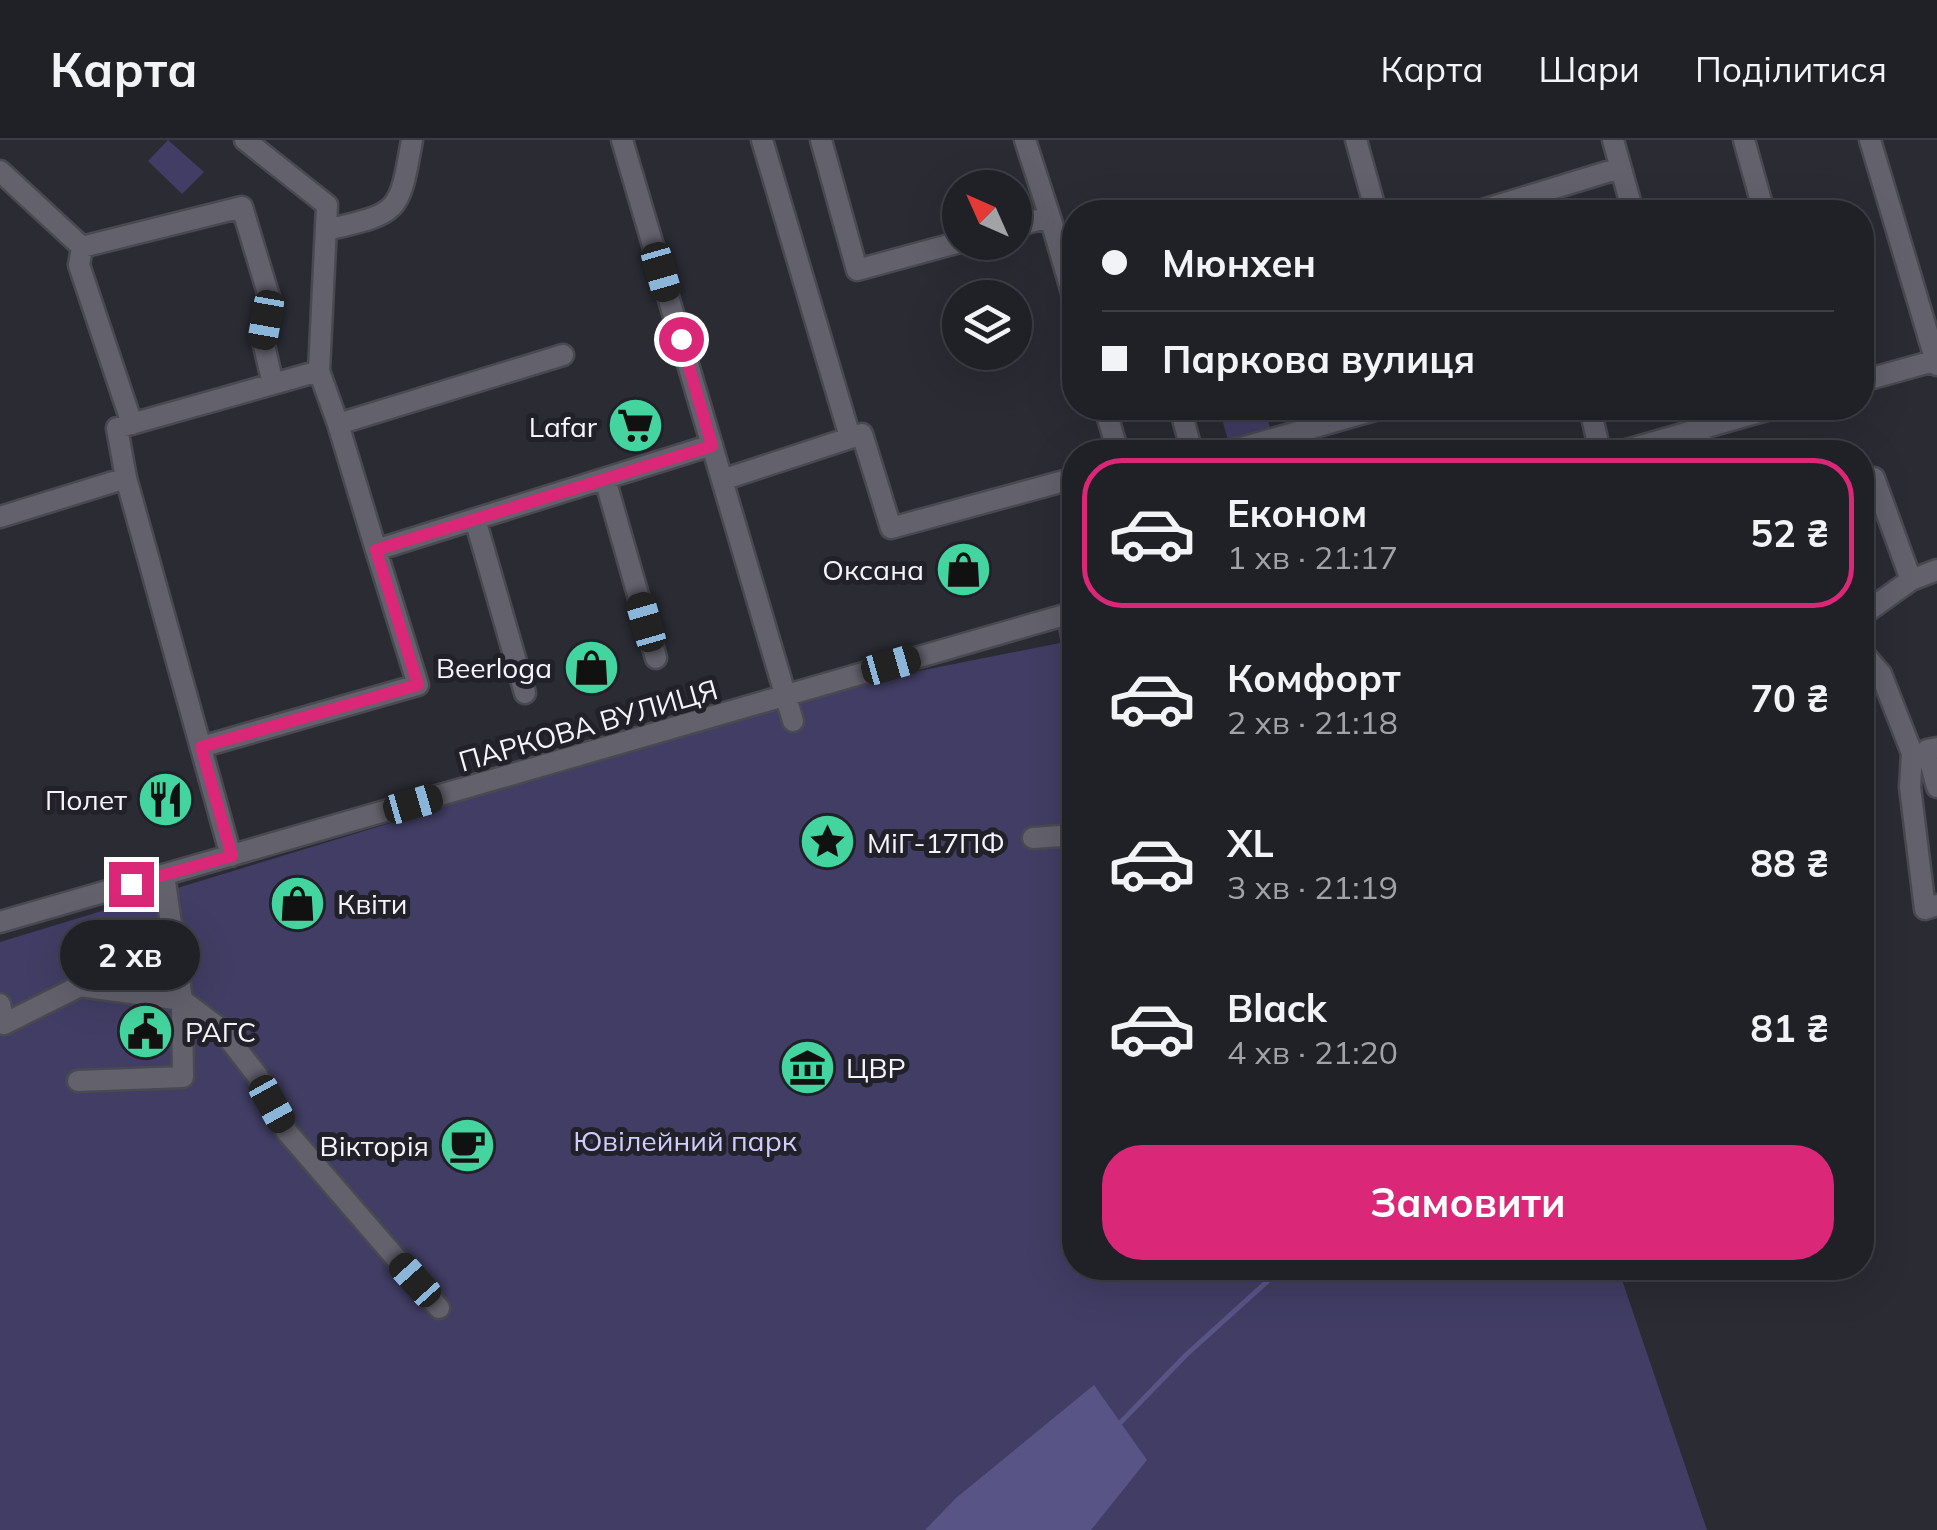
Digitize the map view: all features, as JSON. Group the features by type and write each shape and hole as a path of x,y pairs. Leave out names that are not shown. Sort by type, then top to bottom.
{"street":[{"path":"201,747 418,685 319,372 327,206 246,140"},
{"path":"326,230 378,218 401,198 412,140"},
{"path":"622,140 792,721"},
{"path":"762,140 850,437"},
{"path":"820,140 858,270 942,247"},
{"path":"1025,140 1062,258"},
{"path":"1356,140 1373,200"},
{"path":"1613,140 1629,200"},
{"path":"1744,140 1761,200"},
{"path":"1870,140 1936,362 1874,379"},
{"path":"1515,200 1620,168"},
{"path":"0,170 82,247"},
{"path":"82,247 242,206 270,300 263,341 273,384"},
{"path":"1032,222 1050,217"},
{"path":"82,247 79,266 132,424"},
{"path":"338,424 563,355"},
{"path":"232,856 126,478 117,428 319,372"},
{"path":"1269,440 1340,420"},
{"path":"1662,440 1733,420"},
{"path":"1698,430 1701,440"},
{"path":"722,480 862,434 891,528 1062,482"},
{"path":"376,550 712,446"},
{"path":"0,517 126,478"},
{"path":"1874,478 1911,580"},
{"path":"605,479 656,658"},
{"path":"476,519 525,693"},
{"path":"1874,606 1911,580 1937,570"},
{"name":"ПАРКОВА ВУЛИЦЯ","path":"0,922 1062,616"},
{"path":"1874,666 1925,750 1937,787"},
{"path":"1925,750 1910,787 1925,909 1937,905"},
{"path":"1033,838 1062,836"},
{"path":"78,1081 183,1077 182,1000 164,875"},
{"path":"0,1004 4,1024 80,986 182,1000 222,1030 257,1075 287,1132 440,1308"}],"green space":[{"path":"168,140 204,172 182,194 148,161"},
{"path":"1222,420 1268,420 1270,427 1228,440"},
{"name":"Ювілейний парк","path":"1062,643 1062,1280 1622,1280 1707,1530 0,1530 0,942 833,688"}],"shaded area":[{"path":"1094,1385 1147,1460 1091,1530 925,1530 956,1498"}],"waterway":[{"path":"1120,1423 1186,1355 1269,1280"}],"place":[{"name":"Lafar","path":"636,426"},
{"name":"Оксана","path":"963,569"},
{"name":"Beerloga","path":"591,667"},
{"name":"Полет","path":"166,799"},
{"name":"МіГ-17ПФ","path":"828,842"},
{"name":"Квіти","path":"298,903"},
{"name":"РАГС","path":"146,1031"},
{"name":"ЦВР","path":"807,1067"},
{"name":"Вікторія","path":"468,1145"}],"route":[{"path":"131,884 232,856 201,747 418,685 376,550 712,446 681,339"}]}
